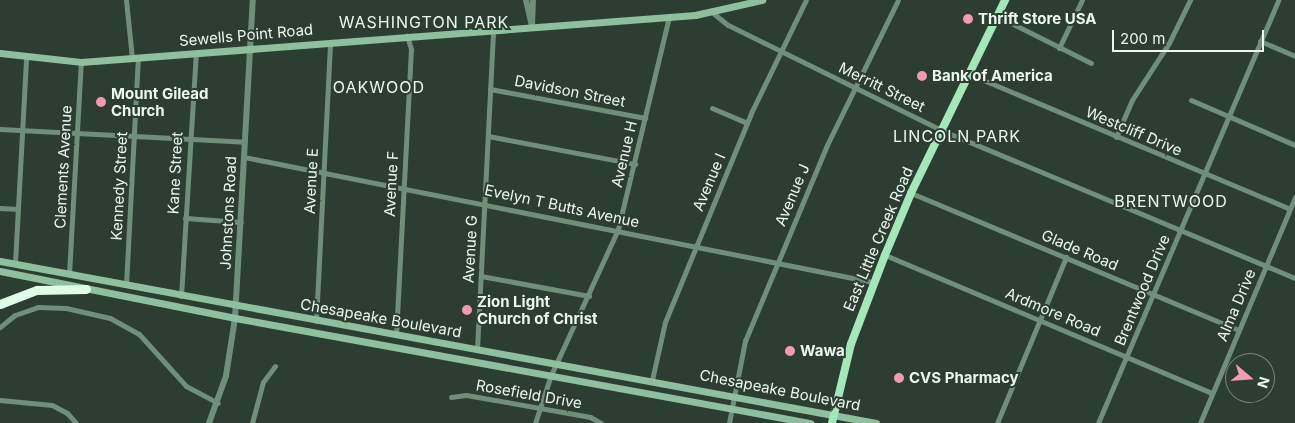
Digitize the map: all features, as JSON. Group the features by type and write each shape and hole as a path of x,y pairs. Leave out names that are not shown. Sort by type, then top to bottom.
{"highway":[{"path":"0,304 37,290 86,289"}],"main road":[{"name":"Sewells Point Road","path":"0,53 26,58 81,62 713,12 762,0"},
{"name":"East Little Creek Road","path":"826,423 832,419 851,344 874,282 911,193 1005,0"},
{"name":"Chesapeake Boulevard","path":"0,261 316,321 652,380 734,396 832,419 876,423"},
{"name":"Chesapeake Boulevard","path":"0,271 235,318 810,423"}],"street":[{"name":"Kennedy Street","path":"126,0 135,58 134,136 126,285"},
{"name":"Johnstons Road","path":"209,423 218,403 226,376 235,318 253,0"},
{"path":"526,0 532,27"},
{"path":"532,27 533,0"},
{"name":"Avenue I","path":"652,380 665,322 747,123 806,0"},
{"name":"Avenue J","path":"729,423 745,341 827,145 898,0"},
{"path":"1059,48 1082,0"},
{"path":"1116,137 1137,90 1169,43 1190,0"},
{"name":"Brentwood Drive","path":"1098,423 1278,0"},
{"name":"Merritt Street","path":"713,12 728,25 941,130 1265,268 1295,278"},
{"name":"Avenue H","path":"535,423 551,375 589,296 618,229 669,16"},
{"path":"998,16 1091,64"},
{"name":"Avenue G","path":"477,349 493,30"},
{"name":"Avenue F","path":"396,335 411,42 407,36"},
{"path":"1260,41 1295,56"},
{"name":"Avenue E","path":"316,321 330,42"},
{"name":"Kane Street","path":"181,296 196,53"},
{"path":"15,263 26,58"},
{"name":"Clements Avenue","path":"69,274 81,62"},
{"name":"Westcliff Drive","path":"969,74 1290,210"},
{"name":"Davidson Street","path":"490,89 645,118"},
{"path":"1191,100 1295,145"},
{"path":"712,108 747,123"},
{"path":"0,129 245,142"},
{"path":"488,136 635,164"},
{"name":"Evelyn T Butts Avenue","path":"244,157 618,229 874,282"},
{"name":"Glade Road","path":"911,193 1239,330"},
{"name":"Alma Drive","path":"1200,423 1295,197"},
{"path":"0,208 18,209"},
{"path":"185,218 241,222"},
{"name":"Ardmore Road","path":"885,255 1212,393"},
{"path":"997,423 1066,257"},
{"path":"481,276 589,296"},
{"path":"0,327 22,312 38,308 73,309 110,318 139,334 186,386 218,403"},
{"path":"252,423 264,382 275,366"},
{"name":"Rosefield Drive","path":"451,397 466,395 590,417 601,423"},
{"path":"0,400 52,405 67,413 76,423"}],"place":[{"name":"Thrift Store USA","path":"968,19"},
{"name":"Bank of America","path":"922,76"},
{"name":"Mount Gilead Church","path":"101,102"},
{"name":"Zion Light Church of Christ","path":"467,310"},
{"name":"Wawa","path":"790,351"},
{"name":"CVS Pharmacy","path":"899,378"}],"district":[{"name":"WASHINGTON PARK","path":"424,22"},
{"name":"OAKWOOD","path":"379,87"},
{"name":"LINCOLN PARK","path":"957,136"},
{"name":"BRENTWOOD","path":"1171,201"}]}
